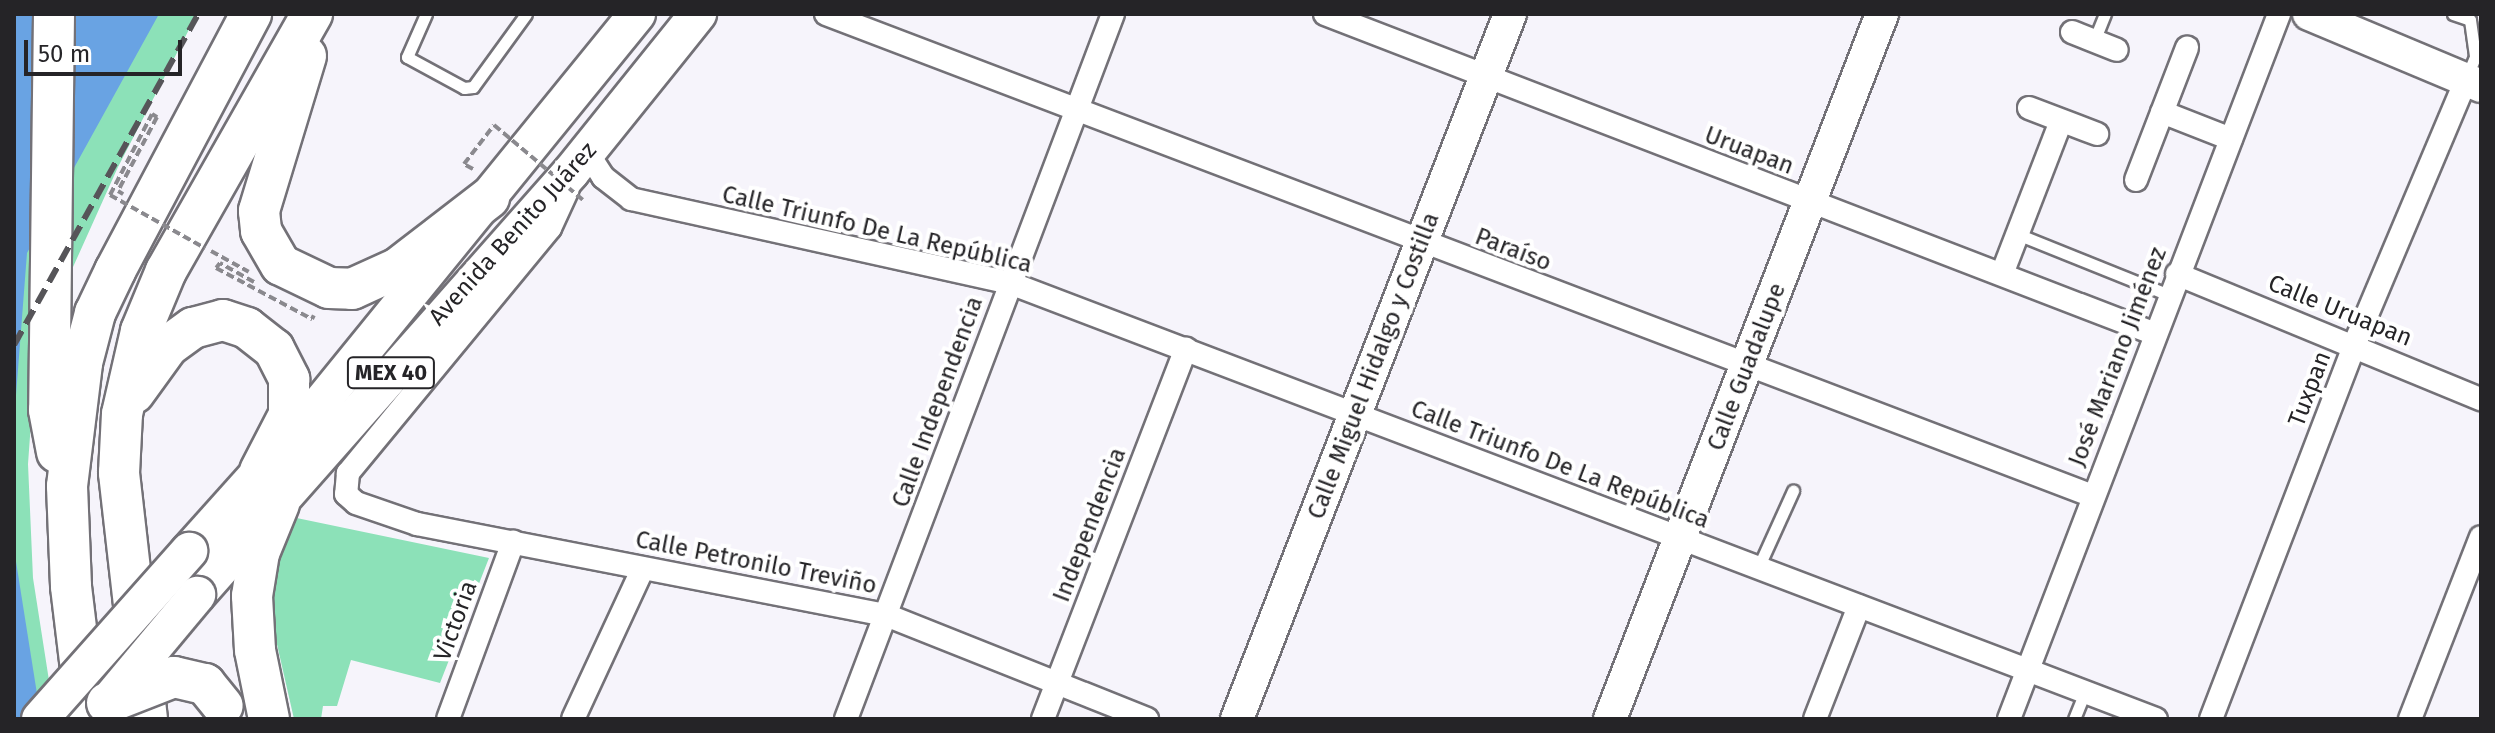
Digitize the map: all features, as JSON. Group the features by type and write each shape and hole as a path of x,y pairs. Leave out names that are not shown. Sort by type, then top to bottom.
{"highway":[{"path":"54,14 49,410 67,486"},
{"path":"225,713 205,684 174,677 96,714 71,586 67,486 82,363 95,313 251,14"},
{"path":"147,719 119,473 122,414 141,331 166,271 312,14"},
{"path":"318,14 259,211 261,231 281,265 329,288 352,289 398,268 489,198"},
{"path":"122,414 145,375 180,336 207,322 235,323 274,349 289,379 289,415 270,487 252,596 255,650 269,719"}],"main road":[{"name":"Avenida Benito Juárez","path":"96,714 197,595 270,487 489,198 637,14"},
{"name":"Avenida Benito Juárez","path":"40,719 189,551 270,487 581,175 698,14"},
{"path":"575,94 581,175"}],"street":[{"name":"Paraíso","path":"826,14 2093,496"},
{"name":"Calle Independencia","path":"846,719 1113,14"},
{"name":"Uruapan","path":"1325,14 1811,204 2155,334"},
{"name":"Calle Miguel Hidalgo y Costilla","path":"1237,719 1510,14"},
{"name":"Calle Guadalupe","path":"1610,719 1882,14"},
{"name":"José Mariano Jiménez","path":"2009,719 2279,14"},
{"path":"2327,17 2473,83"},
{"path":"2072,32 2117,50"},
{"path":"2136,180 2187,48"},
{"name":"Tuxpan","path":"2211,719 2355,343 2473,83"},
{"path":"2029,108 2097,134"},
{"path":"2162,112 2231,139"},
{"path":"2002,274 2061,121"},
{"name":"Calle Triunfo De La República","path":"581,175 603,177 631,199 1010,283 2156,719"},
{"name":"Calle Petronilo Treviño","path":"581,175 550,228 348,473 346,494 373,513 886,615 1147,719"},
{"name":"Calle Uruapan","path":"2177,274 2355,343 2481,399"},
{"name":"Independencia","path":"1043,719 1186,349"},
{"path":"2410,719 2481,537"},
{"name":"Victoria","path":"448,719 513,542"},
{"path":"573,719 643,568"},
{"path":"1815,719 1859,606"}],"lane":[{"path":"426,14 407,57 464,88 473,87 526,14"},
{"path":"2094,41 2105,14"},
{"path":"2453,14 2470,20 2475,57 2473,83"},
{"path":"2017,234 2169,295"},
{"path":"1758,568 1793,491"},
{"path":"2074,719 2085,692"}],"path":[{"path":"494,125 581,175"},
{"path":"110,195 205,248"}],"green space":[{"path":"14,14 197,14 118,167 60,296 34,381 28,464 33,578 55,719 14,719"},
{"path":"287,516 489,558 440,683 351,660 337,706 323,706 321,719 294,719 271,618 269,573"}],"water":[{"path":"14,14 159,14 27,253 14,421"},
{"path":"14,549 41,719 14,719"}],"railway":[{"path":"14,345 198,14"}]}
